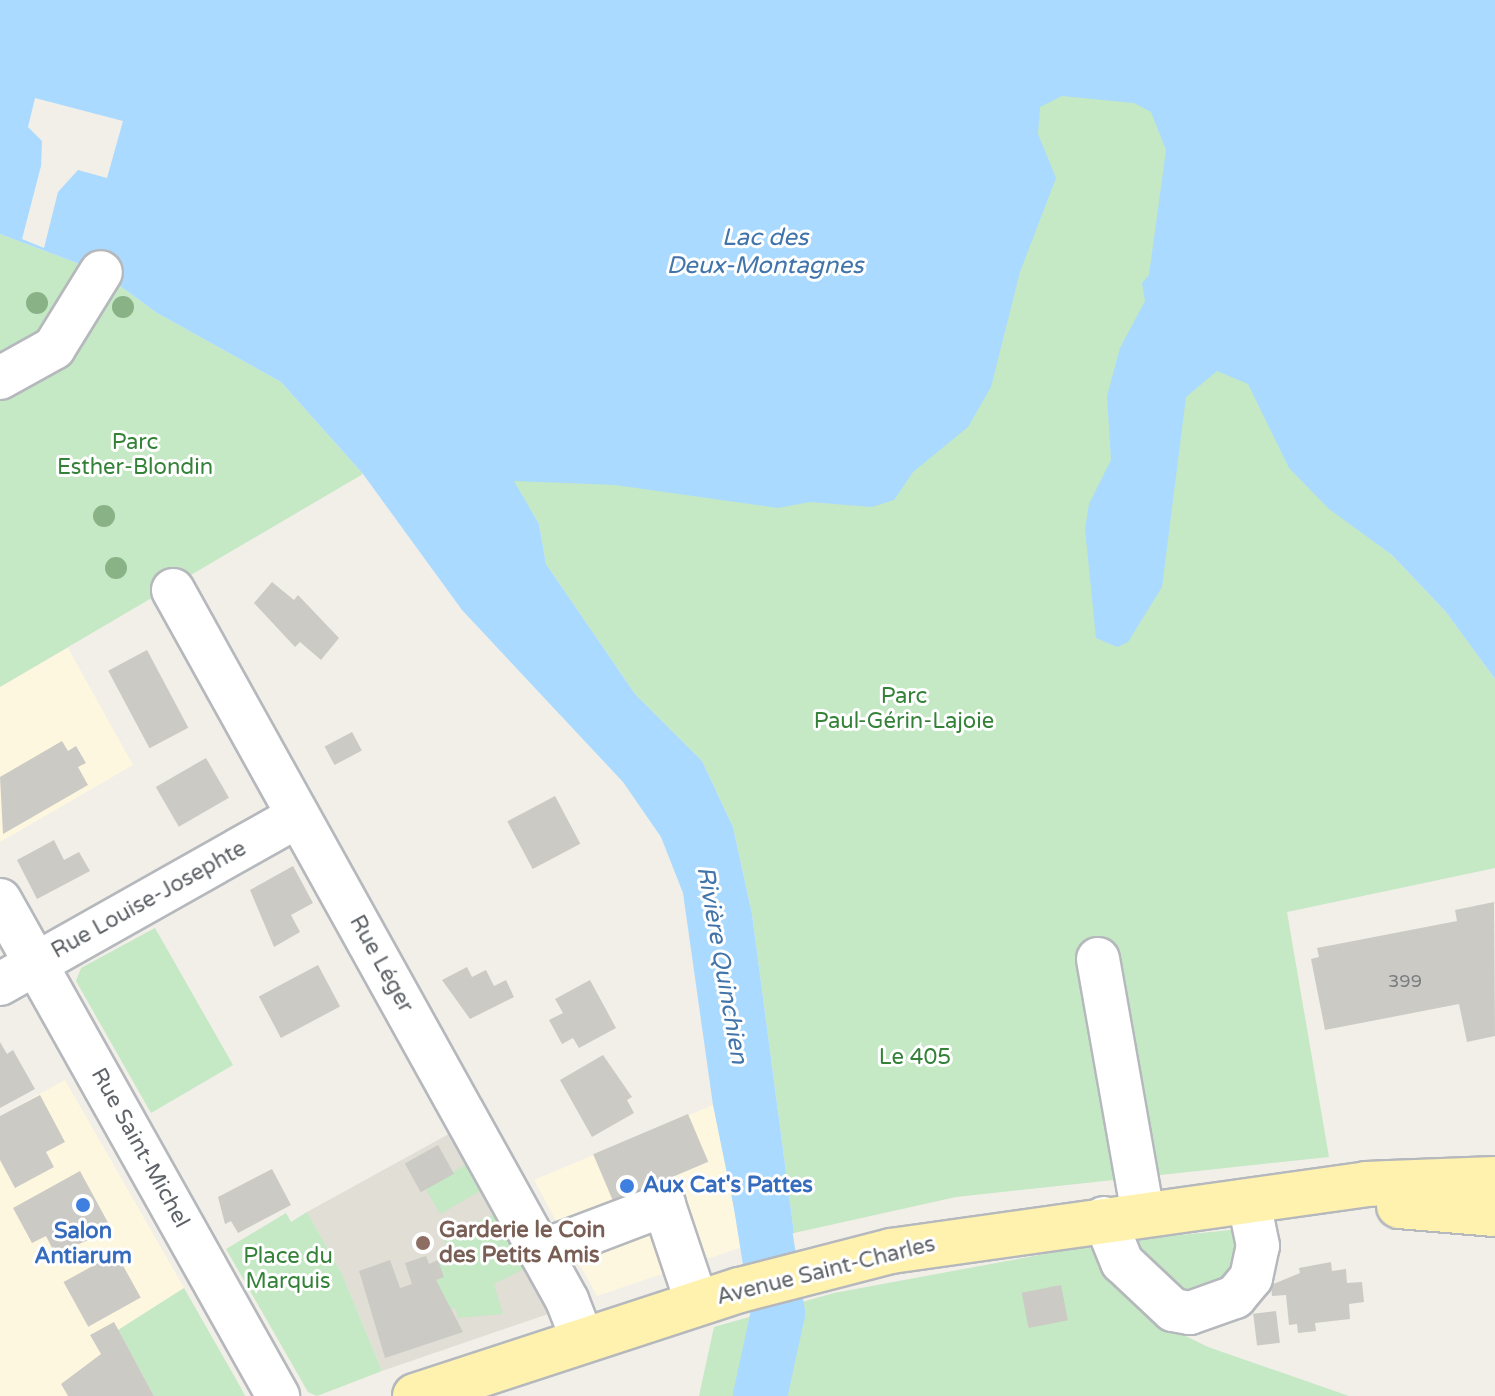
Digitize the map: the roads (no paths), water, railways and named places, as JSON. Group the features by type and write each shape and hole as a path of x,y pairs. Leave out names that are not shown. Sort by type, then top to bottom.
{"main road":[{"name":"Avenue Saint-Charles","path":"415,1396 697,1303 807,1271 891,1251 1123,1216 1495,1179"},
{"name":"Avenue Saint-Charles","path":"1367,1194 1495,1214"}],"street":[{"path":"0,378 42,355 69,329 101,272"},
{"name":"Rue Léger","path":"173,590 540,1252 583,1341"},
{"name":"Rue Louise-Josephte","path":"0,984 298,816"},
{"name":"Rue Saint-Michel","path":"0,900 278,1396"},
{"path":"1098,959 1123,1216 1122,1262 1173,1310 1190,1313 1235,1297 1251,1278 1258,1246 1249,1202"},
{"path":"540,1252 664,1193 697,1303"}],"water":[{"name":"Lac des Deux-Montagnes","path":"0,0 1495,0 1495,679 1446,612 1392,555 1329,509 1289,468 1248,384 1217,371 1186,397 1162,587 1128,642 1117,647 1096,638 1085,529 1089,504 1111,460 1107,396 1120,348 1145,301 1142,283 1149,275 1166,150 1151,112 1134,103 1062,96 1040,107 1038,134 1056,178 1020,272 991,387 968,427 913,472 894,500 872,507 810,502 778,508 615,485 514,481 539,524 546,564 635,694 702,761 733,827 752,914 794,1233 742,1247 713,1105 683,893 661,837 623,782 462,610 363,474 281,382 157,313 101,272 0,234"}],"waterway":[{"name":"Rivière Quinchien","path":"755,1169 778,1313 760,1396"}],"place":[{"name":"Aux Cat's Pattes","path":"627,1186"},
{"name":"Salon Antiarum","path":"83,1205"},
{"name":"Garderie le Coin des Petits Amis","path":"423,1243"}],"park label":[{"name":"Parc Esther-Blondin","path":"135,454"},
{"name":"Parc Paul-Gérin-Lajoie","path":"904,708"},
{"name":"Le 405","path":"915,1058"},
{"name":"Place du Marquis","path":"288,1268"}]}
